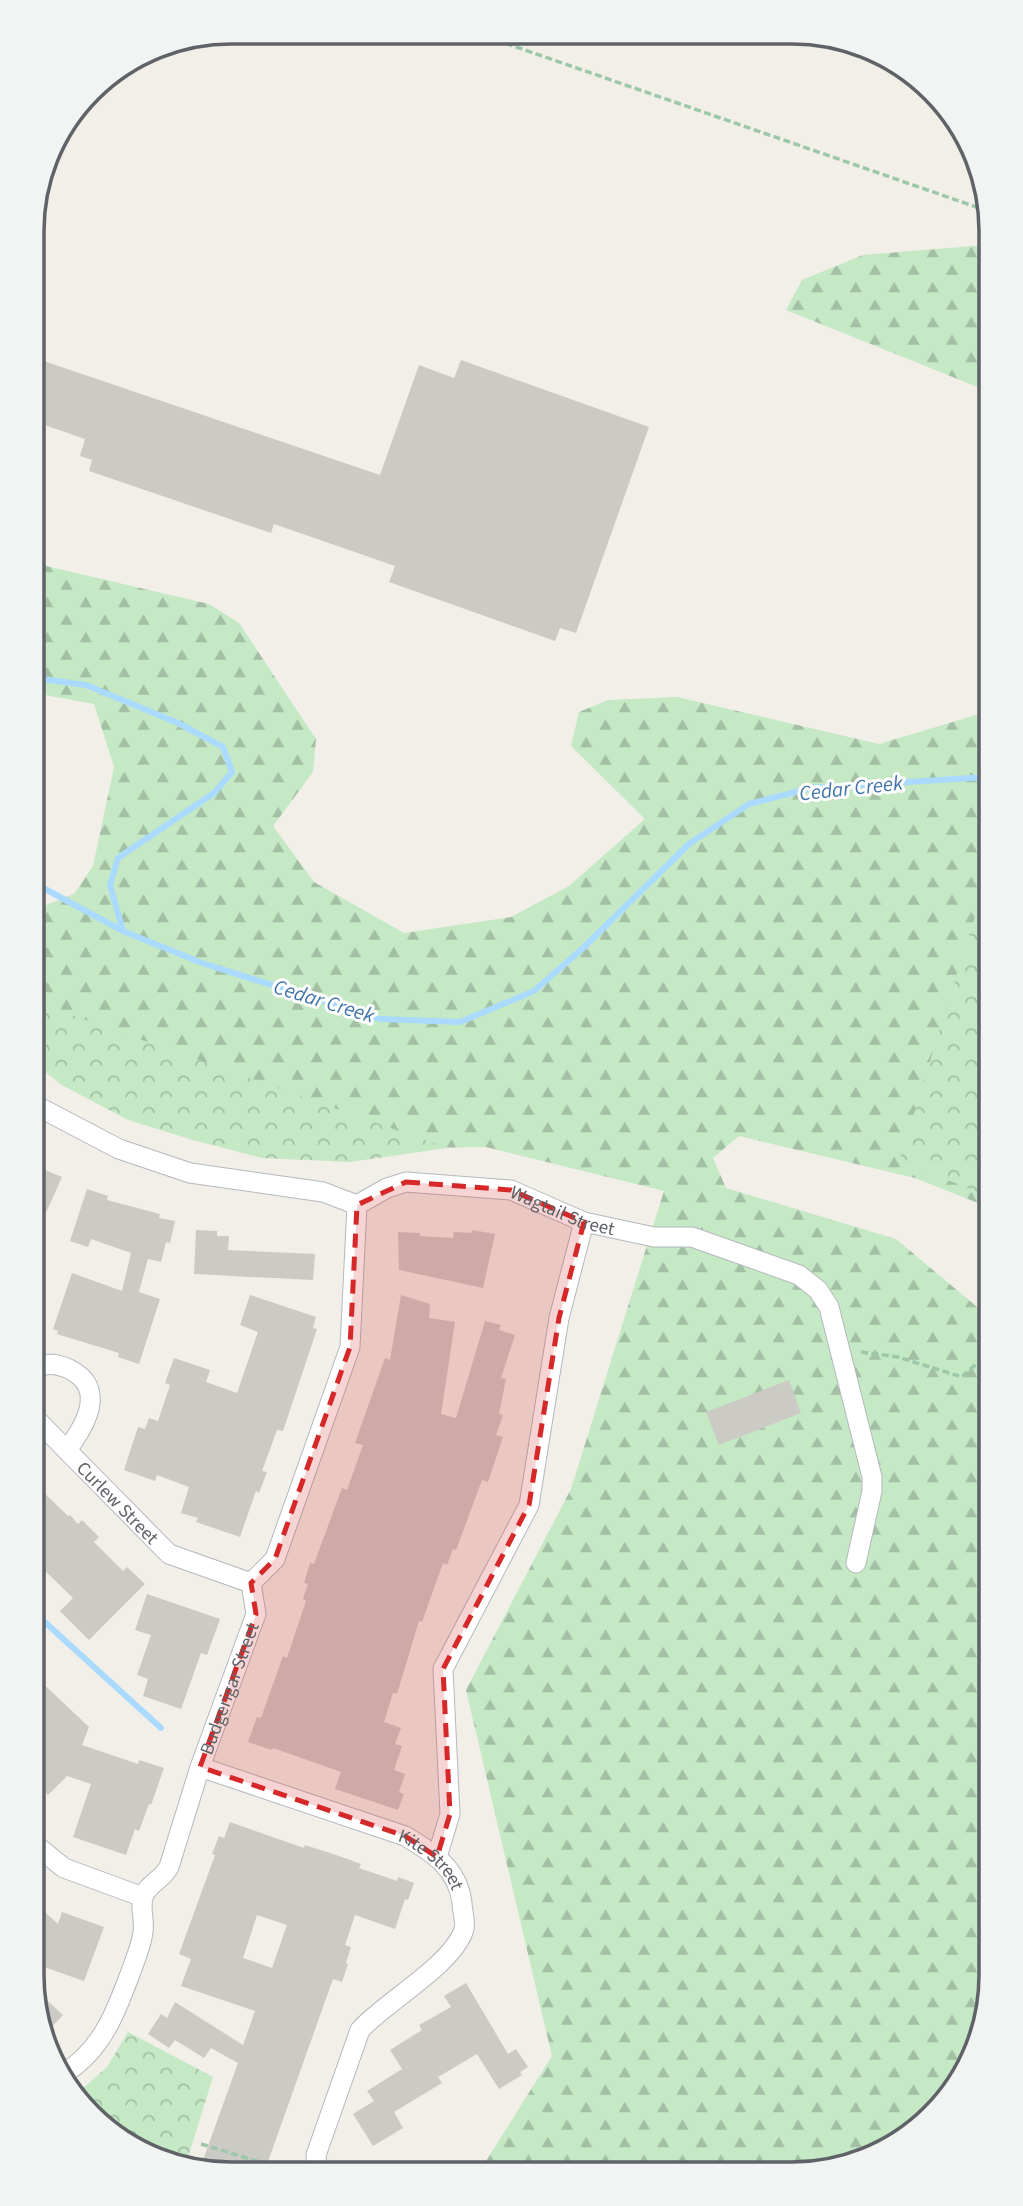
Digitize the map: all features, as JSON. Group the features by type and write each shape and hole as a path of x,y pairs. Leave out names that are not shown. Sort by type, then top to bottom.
{"street":[{"path":"44,1110 119,1149 190,1173 323,1192 357,1205 350,1347 275,1559 251,1583"},
{"name":"Wagtail Street","path":"357,1205 387,1188 406,1182 511,1190 584,1223 654,1237 692,1237 799,1275 818,1290 829,1307 873,1477 856,1563"},
{"path":"437,1857 450,1814 443,1669 529,1505 559,1318 584,1223"},
{"path":"44,1365 54,1364 79,1375 87,1384 90,1398 88,1414 84,1427 67,1450"},
{"name":"Curlew Street","path":"44,1427 169,1554 251,1583"},
{"name":"Budgerigar Street","path":"143,1897 147,1889 165,1874 169,1867 200,1767 256,1614 251,1583"},
{"name":"Kite Street","path":"200,1767 405,1836 450,1869 461,1894 464,1928 449,1954 374,2014 359,2030 316,2155 316,2162"},
{"path":"44,1852 64,1868 143,1897 141,1943 114,2014 94,2048 69,2069"}],"path":[{"path":"508,44 978,208"},
{"path":"840,1350 898,1357 962,1377 979,1361"},
{"path":"201,2144 260,2162"}],"highlighted area":[{"path":"406,1182 511,1190 584,1222 559,1318 529,1505 443,1669 450,1814 437,1857 405,1836 200,1767 256,1614 251,1583 275,1559 350,1347 357,1205"}],"green space":[{"path":"979,245 979,388 786,310 802,280 863,255"},
{"path":"44,566 209,604 239,623 316,739 313,772 273,826 314,882 404,933 511,917 569,886 645,819 571,746 579,712 608,700 677,697 879,744 979,714 979,1203 915,1178 739,1136 713,1158 726,1188 896,1239 979,1309 979,1987 973,2024 960,2058 948,2079 916,2116 886,2137 841,2156 817,2161 485,2162 552,2056 466,1690 571,1489 664,1191 486,1147 307,1150 44,1050 44,906 74,894 93,866 114,767 94,704 44,695"},
{"path":"979,904 979,1192 899,1161"},
{"path":"44,1005 447,1148 350,1162 262,1158 128,1120 60,1084 44,1071"},
{"path":"128,2032 213,2077 188,2157 148,2143 127,2131 90,2099 82,2089 107,2067"}],"building":[{"path":"461,360 649,427 576,633 560,628 555,641 389,582 395,566 274,524 271,533 89,471 92,460 80,456 85,439 44,425 44,361 380,475 419,365 454,378"},
{"path":"45,1170 62,1177 44,1217"},
{"path":"87,1189 108,1196 107,1200 160,1214 159,1218 175,1221 170,1243 166,1242 161,1262 148,1259 139,1292 160,1299 139,1364 118,1357 119,1353 57,1334 58,1331 53,1329 72,1273 122,1291 131,1253 91,1239 88,1247 70,1241"},
{"path":"196,1230 217,1231 217,1236 229,1236 228,1250 315,1254 313,1280 194,1274"},
{"path":"472,1230 495,1234 483,1288 399,1270 398,1232 453,1238 454,1232 471,1233"},
{"path":"250,1295 316,1317 313,1328 317,1329 283,1431 277,1430 262,1471 267,1472 259,1493 256,1491 240,1537 196,1522 198,1518 181,1513 189,1487 157,1475 155,1481 124,1470 138,1427 145,1429 149,1418 158,1421 170,1385 165,1383 174,1358 210,1370 206,1382 237,1393 258,1332 240,1325"},
{"path":"401,1295 430,1304 429,1318 455,1322 441,1414 456,1418 485,1321 501,1325 499,1330 515,1335 501,1378 506,1379 499,1414 503,1415 496,1435 503,1437 488,1482 482,1480 456,1550 453,1549 447,1565 443,1563 422,1622 419,1621 397,1694 393,1693 384,1722 401,1728 395,1744 402,1746 394,1770 405,1774 399,1792 404,1794 398,1810 335,1789 341,1772 248,1742 257,1717 261,1718 283,1656 287,1658 306,1601 303,1599 308,1584 304,1583 310,1563 314,1564 342,1488 347,1490 363,1445 355,1443 385,1358 390,1360"},
{"path":"789,1380 801,1413 719,1445 706,1412"},
{"path":"44,1493 78,1524 82,1520 99,1537 94,1542 123,1571 127,1567 145,1584 89,1640 60,1611 73,1598 44,1570"},
{"path":"147,1594 220,1619 207,1655 201,1653 181,1709 143,1696 148,1679 137,1675 151,1635 135,1630"},
{"path":"44,1685 89,1727 82,1745 138,1764 139,1760 164,1768 151,1805 149,1804 139,1831 135,1829 126,1855 73,1837 91,1784 67,1776 48,1795 44,1791"},
{"path":"230,1822 304,1848 305,1845 342,1857 361,1864 359,1868 397,1881 398,1877 414,1883 408,1900 405,1899 395,1929 355,1915 345,1945 351,1947 342,1982 333,1979 268,2162 203,2160 238,2063 211,2048 204,2058 175,2040 169,2048 148,2034 161,2014 167,2018 175,2002 243,2045 255,2011 181,1986 191,1959 179,1954 215,1855 212,1854 219,1836 224,1838","holes":["257,1915 287,1925 272,1968 243,1958"]},
{"path":"44,1911 58,1924 62,1912 104,1927 84,1981 44,1967"},
{"path":"466,1983 508,2054 516,2049 528,2067 520,2072 522,2075 499,2089 477,2054 438,2077 442,2083 394,2112 403,2128 373,2146 353,2114 374,2101 367,2091 402,2069 390,2050 422,2030 419,2025 451,2007 444,1996"},
{"path":"45,1998 63,2015 51,2027"}],"waterway":[{"name":"Cedar Creek","path":"44,679 86,685 178,723 223,747 232,772 214,793 118,858 110,885 123,931 202,963 380,1019 460,1022 534,991 583,948 689,844 749,804 811,788 979,778"},
{"path":"44,888 123,931"},
{"path":"44,1621 161,1728"}]}
